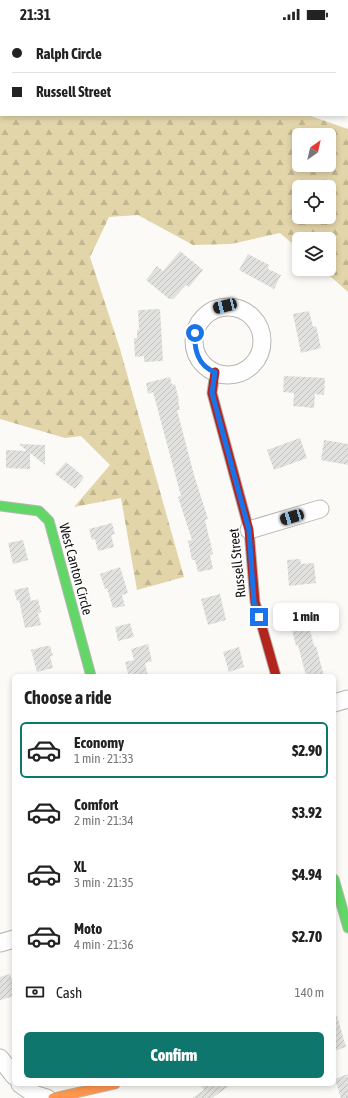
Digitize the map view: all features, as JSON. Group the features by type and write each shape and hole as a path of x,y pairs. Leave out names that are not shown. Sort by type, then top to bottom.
{"street":[{"path":"225,306 236,307 246,311 255,319 261,329 263,341 261,353 255,363 246,370 234,375 222,375 215,372 203,364 197,354 194,344 195,333 199,323 205,315 214,309 225,306"},
{"name":"Russell Street","path":"215,372 212,393 249,530 254,602 275,674"},
{"name":"West Canton Circle","path":"0,506 39,511 49,521 90,674"},
{"path":"249,530 320,509"},
{"path":"336,702 348,699"},
{"path":"336,886 348,928"},
{"path":"0,943 12,940"},
{"path":"0,1058 12,1073"},
{"path":"22,1086 29,1092 47,1098"},
{"path":"53,1098 106,1086"}],"green space":[{"path":"0,116 311,116 348,129 348,292 330,276 336,276 336,232 292,232 292,243 280,233 231,244 193,245 138,215 109,217 90,257 120,349 184,577 137,590 121,498 74,507 110,465 81,436 65,438 0,419"}],"building":[{"path":"180,251 203,270 189,287 186,285 173,299 169,299 146,280 157,266 163,271"},
{"path":"248,254 269,265 268,269 281,275 274,289 239,270"},
{"path":"160,309 163,361 144,362 144,356 135,357 134,338 137,338 137,330 139,330 138,310"},
{"path":"309,311 313,327 316,326 321,348 301,353 293,314"},
{"path":"284,376 325,378 324,395 315,394 314,408 293,406 294,393 283,392"},
{"path":"170,377 172,385 175,384 180,410 177,410 194,475 208,519 205,520 213,554 210,555 213,569 198,572 195,560 192,560 188,541 192,540 178,497 181,496 153,392 148,394 146,383"},
{"path":"300,438 307,458 274,470 267,450"},
{"path":"324,440 348,444 348,465 321,460"},
{"path":"19,444 45,445 45,465 30,453 30,469 6,468 6,450 27,451"},
{"path":"66,462 84,477 75,489 55,474"},
{"path":"112,523 115,534 111,535 114,547 98,551 95,539 92,540 89,529"},
{"path":"23,540 28,560 13,564 8,543"},
{"path":"300,559 301,564 314,563 316,583 289,586 287,560"},
{"path":"120,567 128,593 122,595 125,606 113,608 107,588 105,589 100,574"},
{"path":"28,587 31,601 38,599 41,612 38,613 41,625 25,628 19,600 17,601 14,590"},
{"path":"220,594 226,620 208,625 201,599"},
{"path":"130,623 134,637 118,641 115,627"},
{"path":"309,626 323,674 305,674 298,645 296,646 292,630"},
{"path":"148,644 152,661 145,663 148,674 128,674 125,662 134,660 131,649"},
{"path":"50,646 53,656 50,656 53,668 37,672 31,650"},
{"path":"239,647 244,667 229,672 223,652"},
{"path":"10,974 12,980 12,997 0,1000 0,977"},
{"path":"336,1016 346,1047 336,1050"},
{"path":"348,1074 348,1098 341,1098 336,1079"},
{"path":"201,1086 229,1086 212,1098 192,1098 204,1090"}],"traffic: fast":[{"path":"0,506 39,511 49,521 90,674"},
{"path":"336,886 348,928"}],"traffic: slow":[{"path":"53,1098 106,1086"}],"traffic: jam":[{"path":"215,372 212,393 249,530 255,602 275,674"}],"route":[{"path":"195,333 194,344 197,354 203,364 215,372 212,393 249,530 254,602 259,617"}]}
